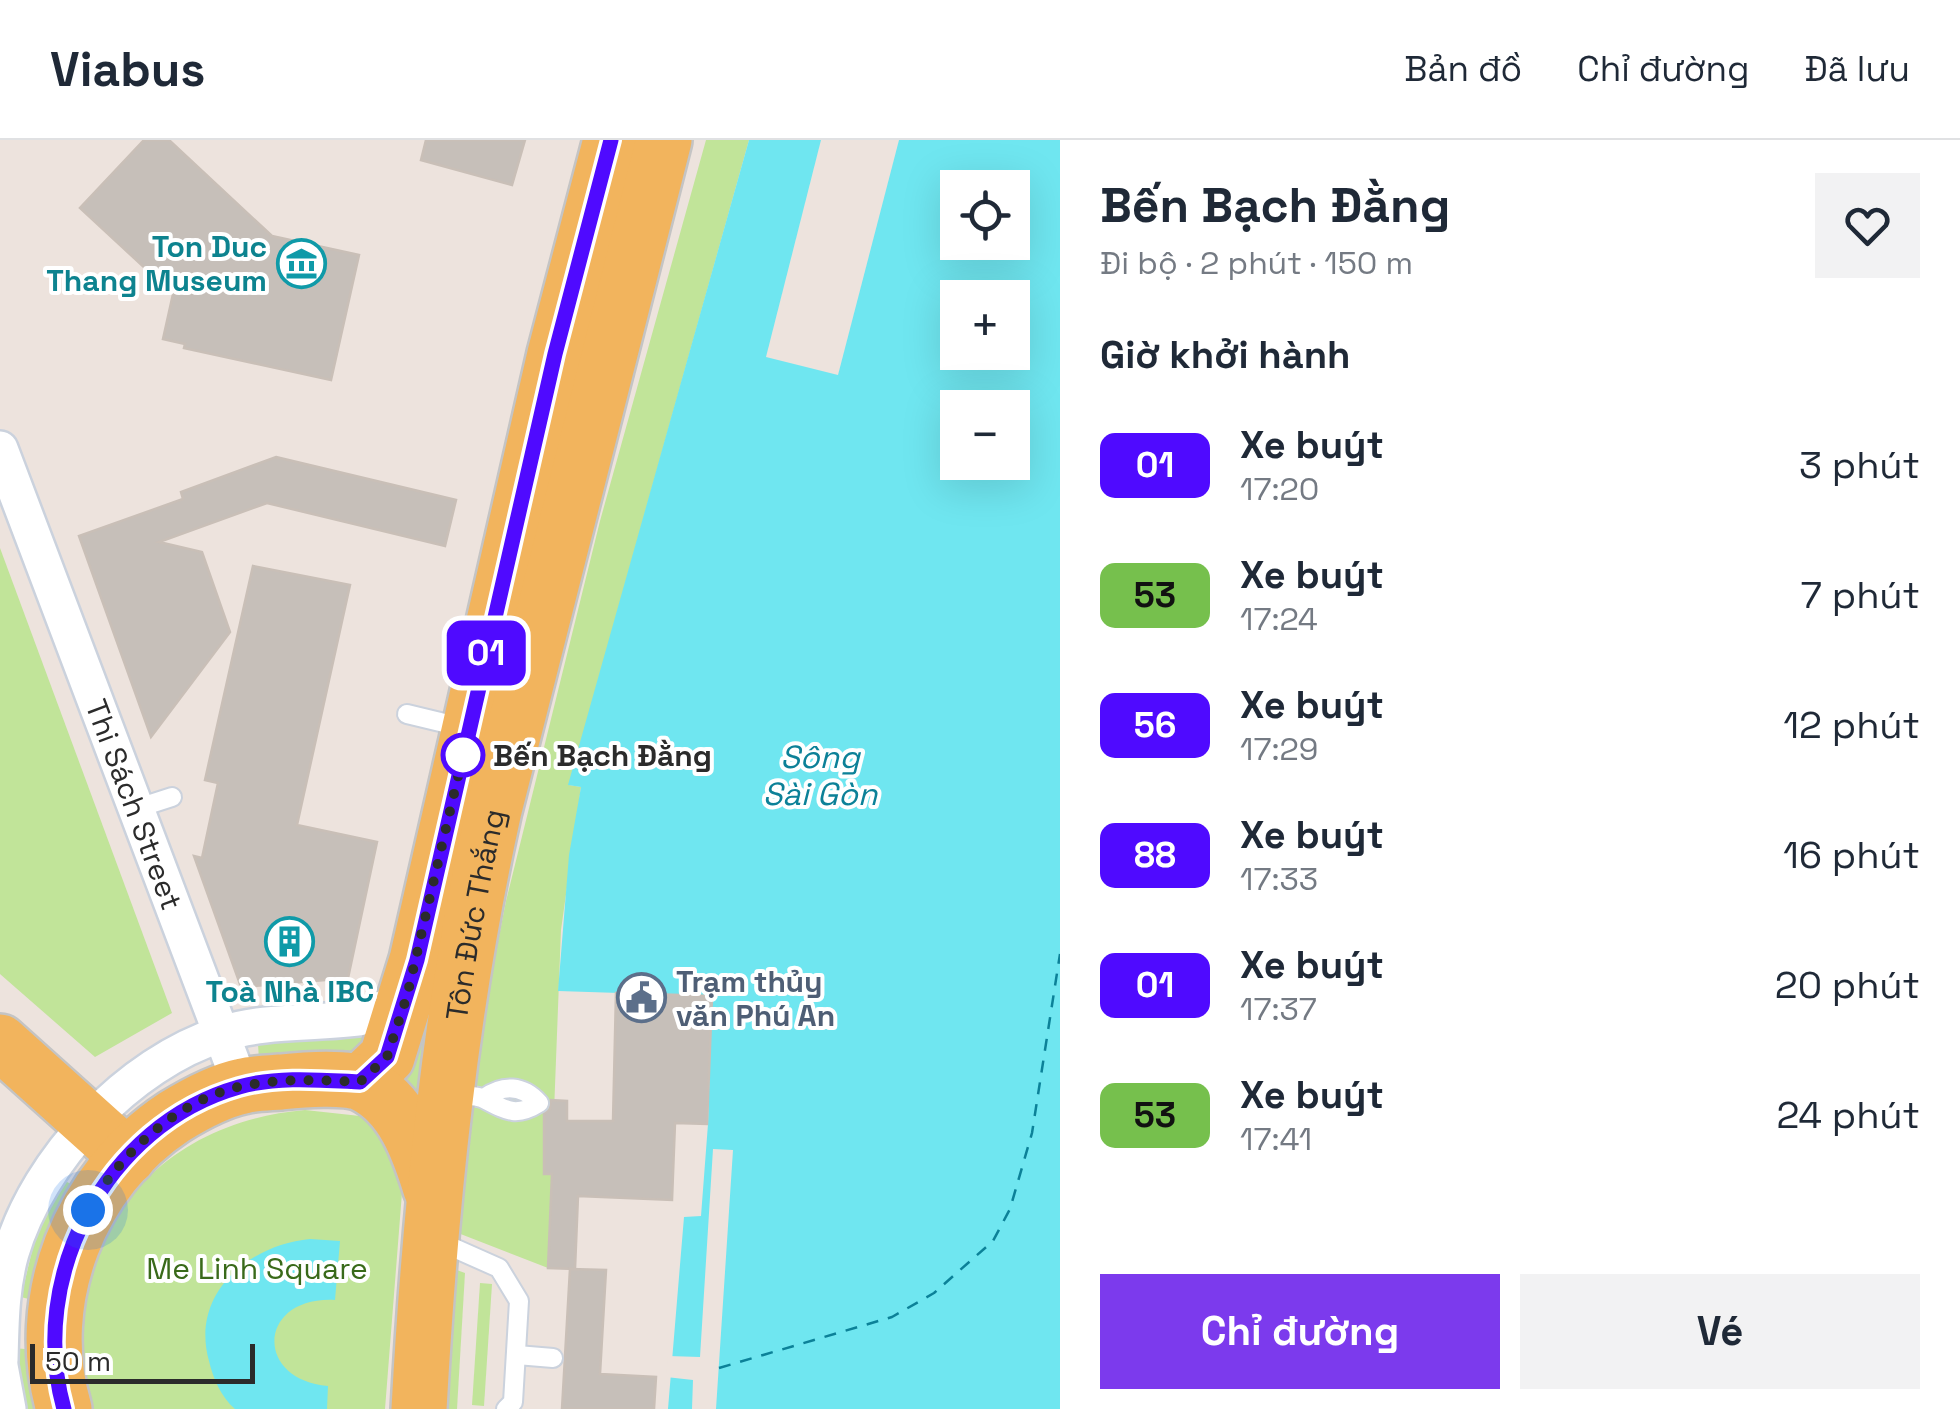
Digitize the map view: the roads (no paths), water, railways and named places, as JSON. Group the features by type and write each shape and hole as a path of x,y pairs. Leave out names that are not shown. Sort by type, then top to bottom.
{"main road":[{"name":"Tôn Đức Thắng","path":"418,1409 432,1217 465,1096 470,916 490,735 550,372 611,140"},
{"name":"Tôn Đức Thắng","path":"360,1082 387,1057 407,996 490,735 664,140"},
{"path":"0,1042 108,1139"},
{"path":"108,1139 158,1128 196,1104 241,1086 300,1080 360,1082 383,1098 406,1126 432,1217"},
{"path":"64,1409 53,1356 18,1314 62,1274 77,1231 100,1190 108,1139"}],"street":[{"name":"Thi Sách Street","path":"0,449 241,1086"},
{"path":"108,1139 147,1073 222,1033 358,1018 380,1012 407,996"},
{"path":"8,1409 0,1363 18,1314"}],"lane":[{"path":"407,714 490,735"},
{"path":"138,808 172,797"},
{"path":"432,1217 500,1268 519,1302 513,1402 506,1409"},
{"path":"517,1355 553,1358"}],"water":[{"name":"Sông Sài Gòn","path":"749,140 1060,140 1060,1409 668,1409 684,1217 701,1216 712,996 558,991 569,855 581,787 568,785"},
{"path":"310,1239 340,1241 335,1300 310,1302 291,1311 279,1324 274,1339 277,1355 287,1369 304,1380 328,1386 327,1409 235,1409 218,1387 209,1361 205,1336 208,1314 217,1294 246,1262 287,1243"}],"place":[{"name":"Ton Duc Thang Museum","path":"302,263"},
{"name":"Bến Bạch Đằng","path":"463,755"},
{"name":"Toà Nhà IBC","path":"290,942"},
{"name":"Trạm thủy văn Phú An","path":"641,998"}],"park label":[{"name":"Me Linh Square","path":"257,1268"}]}
